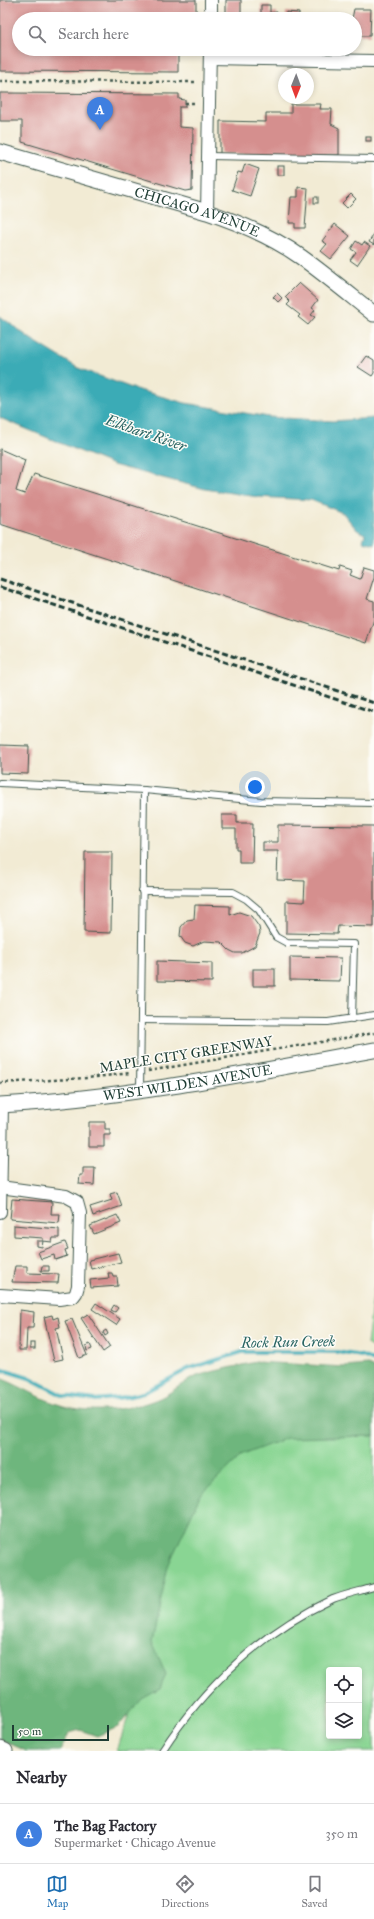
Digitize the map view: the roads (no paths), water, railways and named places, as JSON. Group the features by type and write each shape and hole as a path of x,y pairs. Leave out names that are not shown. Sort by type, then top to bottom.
{"street":[{"path":"211,0 211,12"},
{"path":"207,212 210,56"},
{"path":"257,56 374,61"},
{"name":"CHICAGO AVENUE","path":"0,152 207,212 245,226 300,256 374,314"},
{"name":"WEST WILDEN AVENUE","path":"1,1105 69,1100 140,1090 374,1050"},
{"path":"0,1212 1,1105"},
{"path":"0,1187 66,1196 77,1202 80,1213 78,1286 73,1297 66,1299 0,1295"},
{"path":"0,1749 5,1751"}],"lane":[{"path":"208,156 374,159"},
{"path":"0,783 144,790 261,802 374,803"},
{"path":"140,1090 144,790"},
{"path":"142,891 233,892 246,899 258,910 276,937 286,943 354,944 352,1019"},
{"path":"141,1020 328,1022 374,1015"},
{"path":"162,1751 175,1730 211,1686 248,1653 288,1623 334,1599 374,1587"}],"water":[{"name":"Elkhart River","path":"0,316 31,339 78,368 132,388 185,403 269,417 333,421 374,418 374,544 363,541 365,534 357,530 343,513 311,500 258,497 205,489 113,465 0,418"}],"waterway":[{"name":"Rock Run Creek","path":"0,1369 29,1378 64,1396 95,1400 126,1397 143,1393 188,1369 242,1352 337,1352 362,1356 374,1361"}],"railway":[{"path":"0,579 374,703"},
{"path":"0,587 374,712"}],"place":[{"name":"The Bag Factory","path":"100,130"}]}
